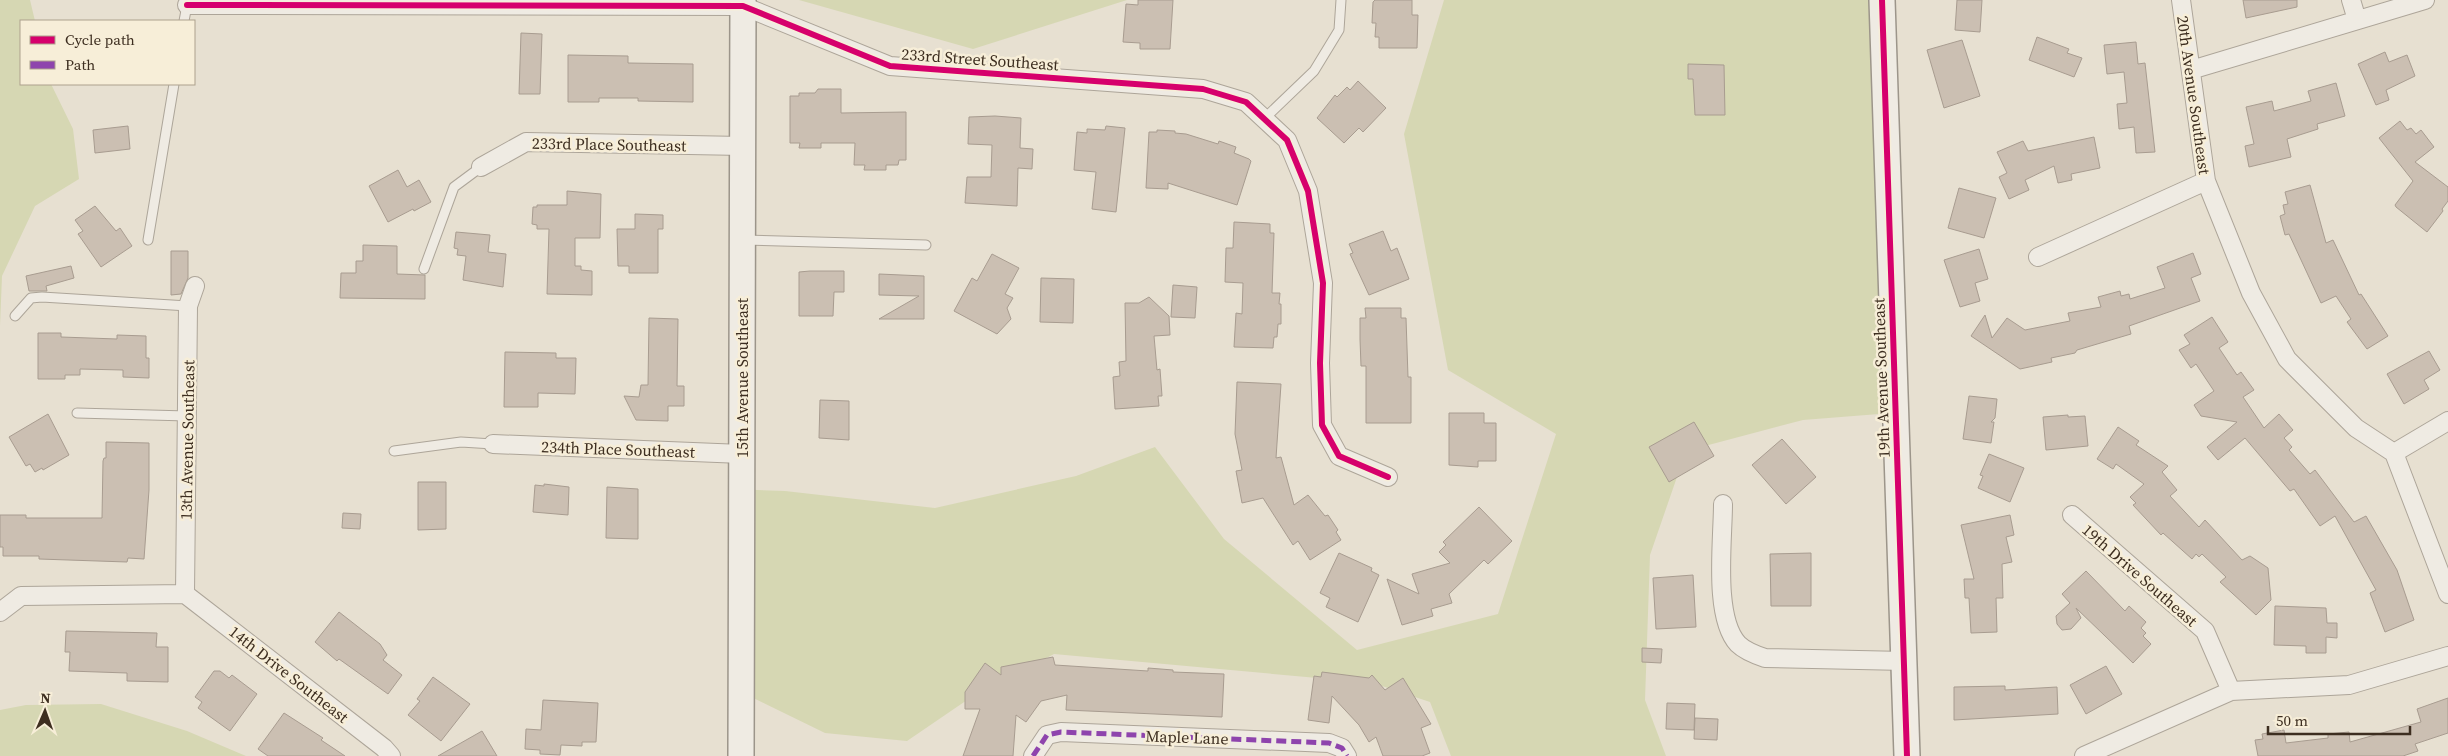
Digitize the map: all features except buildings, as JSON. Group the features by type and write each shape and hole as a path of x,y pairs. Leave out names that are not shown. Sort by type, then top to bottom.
{"street":[{"name":"19th Avenue Southeast","path":"1882,0 1907,756"},
{"name":"20th Avenue Southeast","path":"2181,0 2206,181 2251,293 2287,359 2356,428 2394,453"},
{"path":"2351,0 2357,20"},
{"path":"2191,70 2425,0"},
{"name":"233rd Street Southeast","path":"185,13 743,3 890,66 1203,89 1246,102 1287,140 1308,191 1323,283 1320,363 1322,425 1339,456 1388,477"},
{"name":"15th Avenue Southeast","path":"741,756 743,3"},
{"name":"233rd Place Southeast","path":"481,167 526,142 743,146"},
{"path":"2038,257 2206,181"},
{"name":"13th Avenue Southeast","path":"185,594 188,306 195,286"},
{"path":"2448,421 2394,453 2448,594"},
{"name":"234th Place Southeast","path":"493,444 742,454"},
{"path":"1723,504 1722,602 1726,622 1738,644 1752,654 1765,658 1905,661"},
{"name":"19th Drive Southeast","path":"2072,514 2205,631 2231,691"},
{"path":"0,612 20,596 185,594"},
{"name":"14th Drive Southeast","path":"185,594 384,748 391,756"},
{"path":"2084,756 2231,691 2349,686 2448,656"},
{"name":"Maple Lane","path":"1032,756 1047,735 1061,732 1328,743 1342,748 1347,756"}],"lane":[{"path":"1264,119 1314,70 1339,30 1341,0"},
{"path":"148,240 174,85"},
{"path":"424,270 454,187 481,167"},
{"path":"742,240 926,244"},
{"path":"15,316 31,298 42,297 188,306"},
{"path":"77,413 187,416"},
{"path":"394,451 462,442 493,444"}],"green space":[{"path":"0,0 30,0 35,20 20,20 20,85 51,85 73,129 79,179 35,206 2,276 0,326"},
{"path":"799,0 1127,0 973,49"},
{"path":"1444,0 1876,0 1879,414 1803,420 1686,451 1650,555 1645,700 1666,756 1451,756 1430,702 1373,683 1054,654 970,698 907,741 825,733 733,688 731,489 785,491 935,508 1076,476 1155,447 1224,539 1357,650 1498,614 1556,434 1448,370 1404,134"},
{"path":"101,704 187,731 246,756 0,756 0,710 26,705"}],"marked path":[{"path":"1033,756 1047,735 1061,732 1329,743 1342,748 1347,756"}],"cycle path":[{"path":"1882,0 1907,756"},
{"path":"187,5 743,6 890,66 1203,89 1246,102 1287,140 1308,191 1323,283 1320,363 1322,425 1339,456 1388,477"}]}
